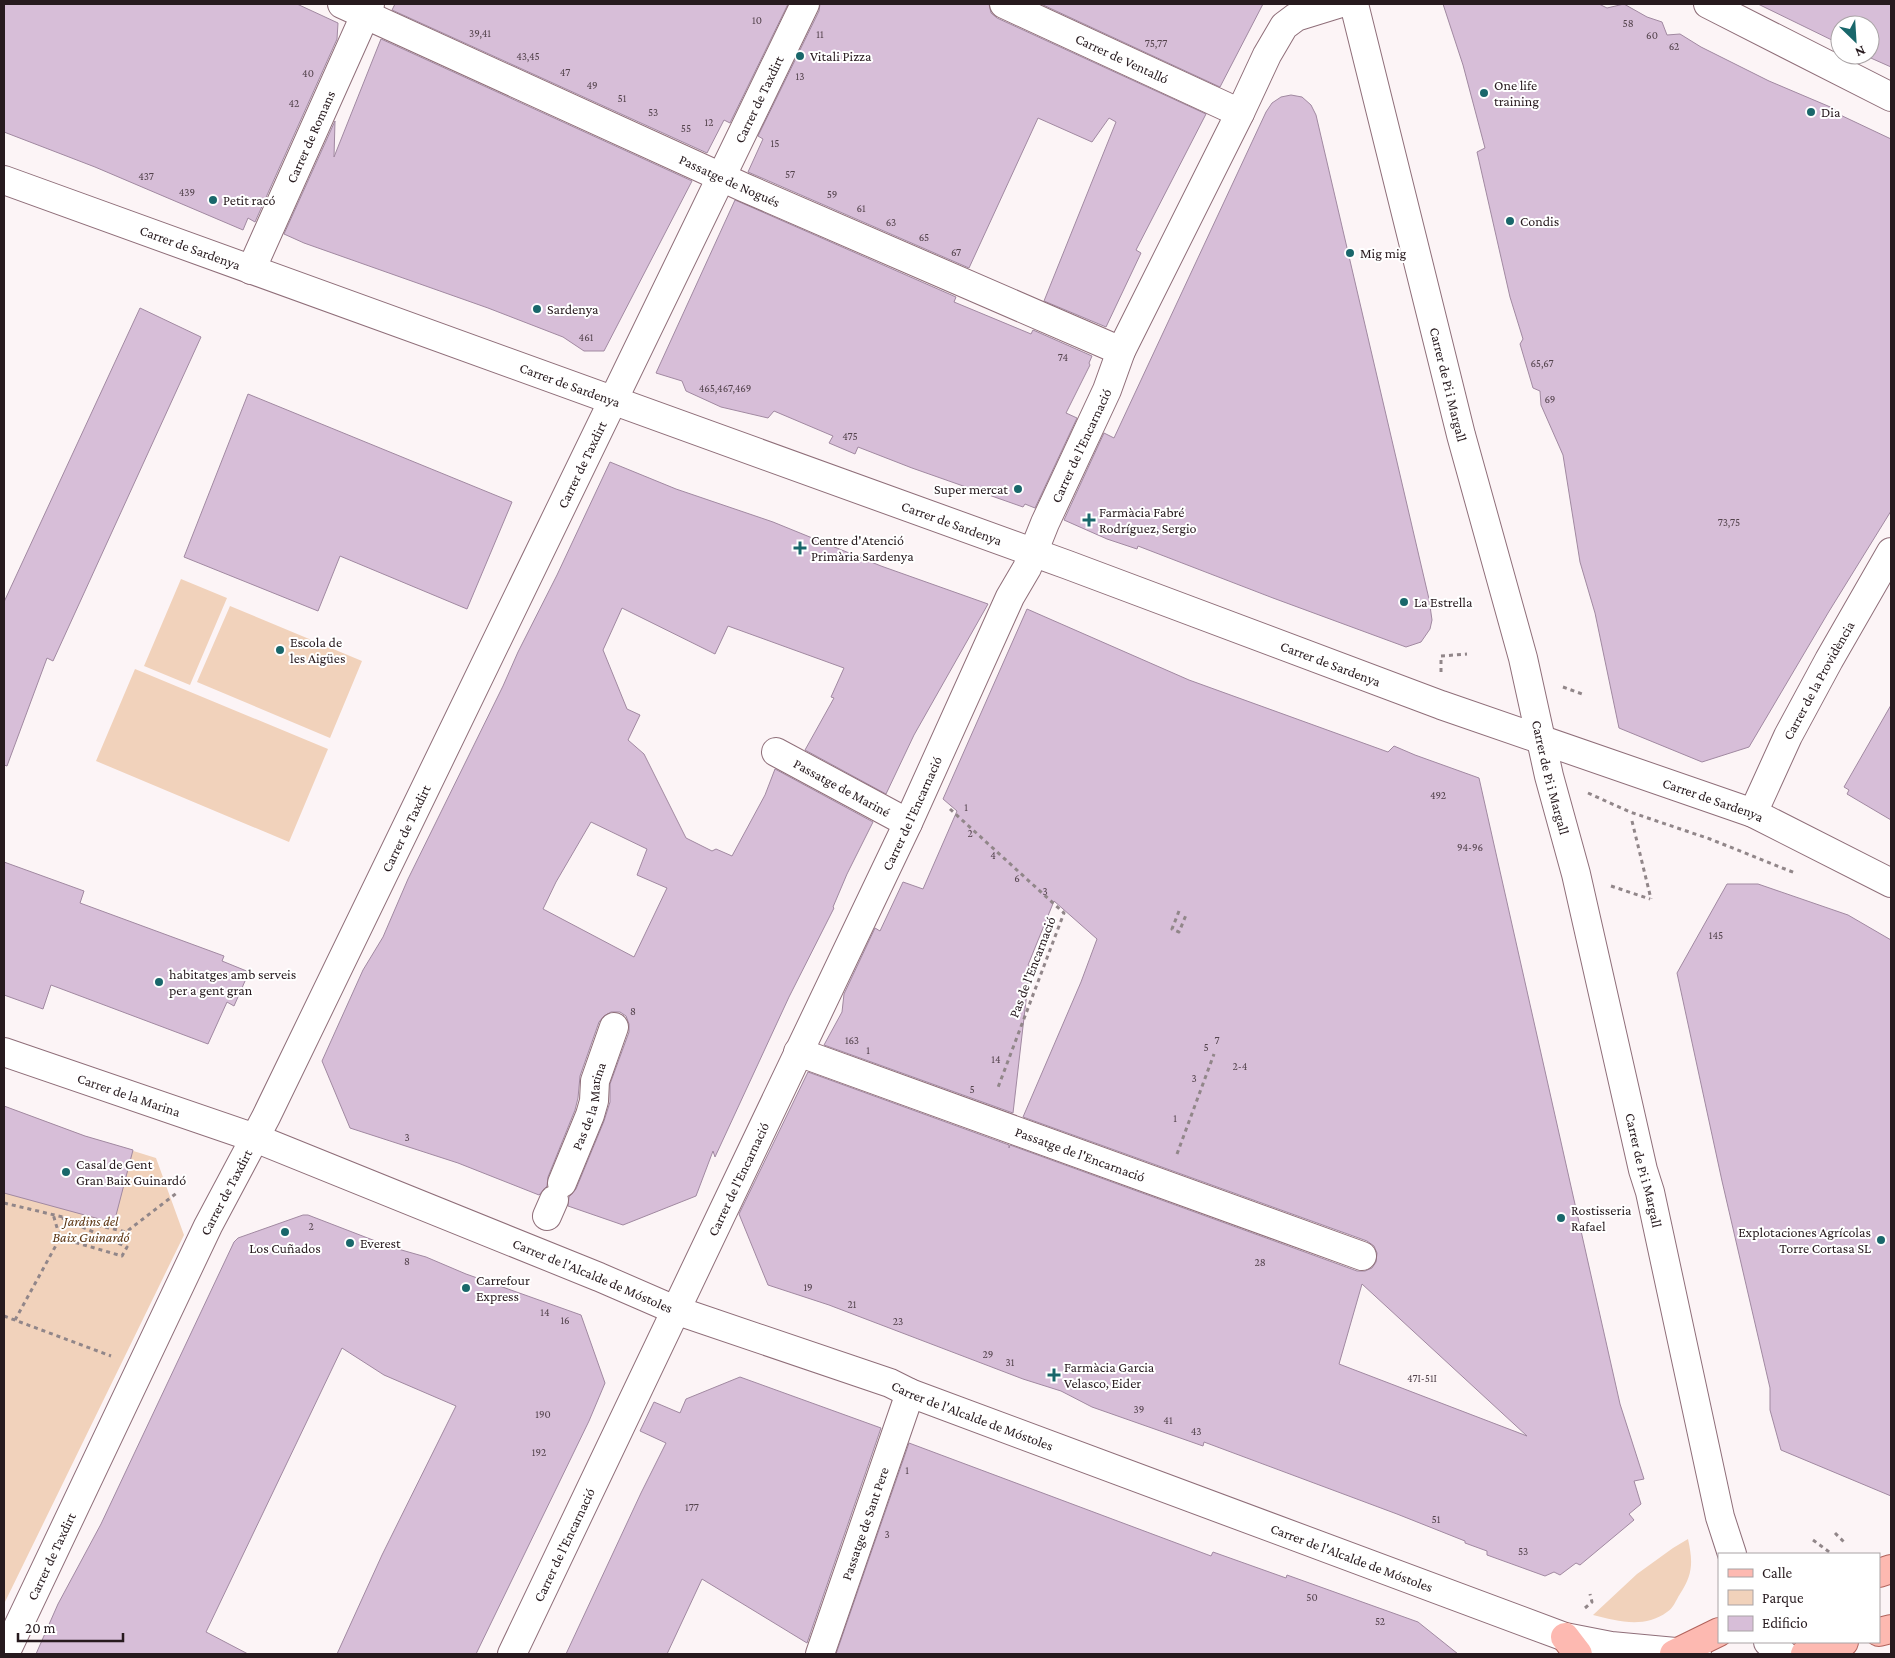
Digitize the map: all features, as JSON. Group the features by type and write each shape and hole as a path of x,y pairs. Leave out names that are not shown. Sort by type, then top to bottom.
{"main road":[{"path":"1684,1654 1718,1633"},
{"path":"1805,1654 1841,1643"}],"street":[{"name":"Carrer de Taxdirt","path":"5,1654 204,1235 255,1138 805,4"},
{"name":"Carrer de Ventalló","path":"1004,4 1240,113"},
{"name":"Carrer de l'Encarnació","path":"512,1654 908,824 1010,597 1027,568 1045,522 1107,390 1121,351 1267,55 1284,26 1296,17 1338,4"},
{"name":"Carrer de Pi i Margall","path":"1354,4 1461,435 1523,658 1549,776 1576,874 1641,1160 1650,1192 1720,1517 1732,1553"},
{"path":"1708,4 1740,10 1891,97"},
{"name":"Passatge de Nogués","path":"359,7 721,176 1121,351"},
{"name":"Carrer de Romans","path":"251,270 359,7"},
{"name":"Carrer de Sardenya","path":"4,180 1033,553 1441,705 1753,813 1891,883"},
{"name":"Carrer de la Providència","path":"1753,813 1788,736 1828,660 1891,552"},
{"name":"Passatge de Mariné","path":"776,752 908,824"},
{"name":"Pas de la Marina","path":"554,1200 590,1115 594,1101 595,1081 614,1027"},
{"name":"Carrer de la Marina","path":"4,1052 255,1138"},
{"name":"Passatge de l'Encarnació","path":"798,1052 1362,1256"},
{"name":"Carrer de l'Alcalde de Móstoles","path":"255,1138 590,1273 675,1310 890,1383 910,1393 1572,1646 1611,1646 1684,1654"},
{"name":"Passatge de Sant Pere","path":"820,1654 910,1393"},
{"path":"1769,1643 1783,1654"}],"path":[{"path":"1441,656 1467,654"},
{"path":"1560,686 1582,694"},
{"path":"1549,776 1630,812 1710,839 1798,874"},
{"name":"Pas de l'Encarnació","path":"949,808 1064,913 986,1119"},
{"path":"1607,885 1651,899 1632,821"},
{"path":"1179,911 1172,929 1179,932 1186,915"},
{"path":"1166,1184 1214,1054"},
{"path":"4,1203 126,1232 178,1192"},
{"path":"15,1320 60,1238 53,1214"},
{"path":"53,1214 128,1248 122,1256 60,1238"},
{"path":"4,1316 94,1349"},
{"path":"1835,1533 1844,1542"},
{"path":"1813,1540 1831,1553"}],"green space":[{"path":"181,579 227,598 190,685 144,666"},
{"path":"230,606 362,661 330,738 197,682"},
{"path":"135,669 328,749 289,842 96,761"},
{"name":"Jardins del Baix Guinardó","path":"4,1106 85,1136 156,1158 184,1235 4,1604"},
{"path":"1688,1539 1691,1554 1690,1574 1673,1607 1669,1611 1658,1617 1640,1622 1621,1621 1593,1615 1637,1574"}],"building":[{"path":"4,4 297,4 338,23 337,39 255,222 248,218 243,230 95,167 4,132"},
{"path":"395,4 788,4 730,123 724,120 707,153 392,10"},
{"path":"820,4 989,4 991,13 997,18 1206,114 1136,250 1141,253 1106,327 1044,301 1116,122 1109,118 1092,142 1038,118 969,268 748,172 763,139 758,136 819,11"},
{"path":"1041,4 1263,4 1220,87"},
{"path":"1443,4 1599,4 1607,8 1624,4 1647,17 1662,22 1667,35 1680,34 1701,47 1769,81 1835,109 1836,113 1891,139 1891,511 1749,747 1702,762 1619,728 1595,613 1580,562 1563,455 1541,405 1540,391 1533,388 1520,344 1523,339 1510,297 1477,152 1485,148 1463,65"},
{"path":"1758,4 1891,4 1891,67 1880,62 1880,15 1830,15 1830,39"},
{"path":"381,39 692,181 604,351 584,351 563,337 488,308 304,243 284,234 335,121 334,157"},
{"path":"1291,95 1302,97 1311,105 1316,115 1429,599 1432,620 1430,629 1421,642 1406,647 1138,546 1137,549 1107,539 1064,520 1104,433 1114,438 1266,112 1272,103 1281,97"},
{"path":"735,200 956,297 954,302 1031,334 1033,330 1092,356 1090,365 1066,413 1077,418 1035,508 1025,504 1023,507 858,447 855,454 829,443 833,436 774,411 768,418 721,407 686,391 682,381 656,373"},
{"path":"140,308 201,337 53,661 47,658 7,766 4,765 4,602"},
{"path":"248,394 512,502 467,609 340,556 318,611 184,557"},
{"path":"610,462 676,489 773,522 881,566 988,604 914,735 886,794 805,750 834,698 831,697 844,668 728,626 715,654 622,608 603,650 627,709 640,715 628,740 644,754 686,838 712,851 716,849 732,856 765,795 775,769 873,822 715,1157 713,1151 696,1196 623,1225 568,1206 569,1197 576,1189 604,1121 610,1102 610,1084 629,1032 626,1016 620,1012 611,1012 599,1022 580,1076 575,1110 548,1177 547,1186 539,1195 458,1163 350,1128 322,1061 363,970 383,937 408,879 557,575","holes":["591,822 647,849 637,875 667,888 634,957 543,909 556,882"]},
{"path":"1027,609 1189,680 1388,752 1394,746 1479,778 1620,1404 1644,1479 1634,1481 1641,1504 1629,1514 1634,1520 1580,1565 1576,1563 1560,1575 1554,1572 1545,1576 1487,1555 1487,1551 1397,1514 1204,1442 1203,1446 1092,1407 1061,1391 1023,1379 829,1305 768,1285 739,1214 808,1072 1009,1145 1009,1148 1010,1145 1357,1271 1365,1271 1372,1268 1376,1262 1377,1253 1374,1246 1367,1241 1023,1117 1081,982 1097,939 1054,901 1028,965 1030,966 1013,1113 824,1045 842,1012 844,994 875,928 880,931 903,882 923,889 957,811 943,799","holes":["1362,1284 1527,1436 1339,1364"]},
{"path":"1891,705 1891,820 1847,794 1849,790 1844,787"},
{"path":"4,862 84,891 80,903 224,956 222,961 249,972 234,1006 227,1002 208,1044 51,985 43,1009 4,995"},
{"path":"1727,884 1758,884 1848,915 1891,940 1891,1496 1781,1450 1770,1410 1770,1388 1722,1181 1677,973"},
{"name":"Casal de Gent Gran Baix Guinardó","path":"4,1106 85,1136 133,1150 114,1223 4,1193"},
{"path":"303,1215 308,1215 391,1247 426,1257 466,1274 581,1315 605,1383 589,1421 476,1654 337,1654 382,1555 456,1406 384,1375 342,1348 206,1632 248,1654 36,1654 58,1604 101,1524 234,1242 238,1238"},
{"path":"740,1377 881,1428 807,1643 702,1579 667,1654 566,1654 666,1443 640,1431 654,1402 680,1413 686,1399"},
{"path":"909,1443 1211,1556 1213,1552 1286,1578 1287,1575 1418,1622 1458,1654 836,1654"}],"place":[{"name":"Vitali Pizza","path":"800,56"},
{"name":"One life training","path":"1484,93"},
{"name":"Dia","path":"1811,112"},
{"name":"Petit racó","path":"213,200"},
{"name":"Condis","path":"1510,221"},
{"name":"Mig mig","path":"1350,253"},
{"name":"Sardenya","path":"537,309"},
{"name":"Super mercat","path":"1018,489"},
{"name":"Farmàcia Fabré Rodríguez, Sergio","path":"1089,520"},
{"name":"Centre d'Atenció Primària Sardenya","path":"800,548"},
{"name":"La Estrella","path":"1404,602"},
{"name":"Escola de les Aigües","path":"280,650"},
{"name":"habitatges amb serveis per a gent gran","path":"159,982"},
{"name":"Casal de Gent Gran Baix Guinardó","path":"66,1172"},
{"name":"Rostisseria Rafael","path":"1561,1218"},
{"name":"Los Cuñados","path":"285,1232"},
{"name":"Explotaciones Agrícolas Torre Cortasa SL","path":"1881,1240"},
{"name":"Everest","path":"350,1243"},
{"name":"Carrefour Express","path":"466,1288"},
{"name":"Farmàcia Garcia Velasco, Eider","path":"1054,1375"}]}
